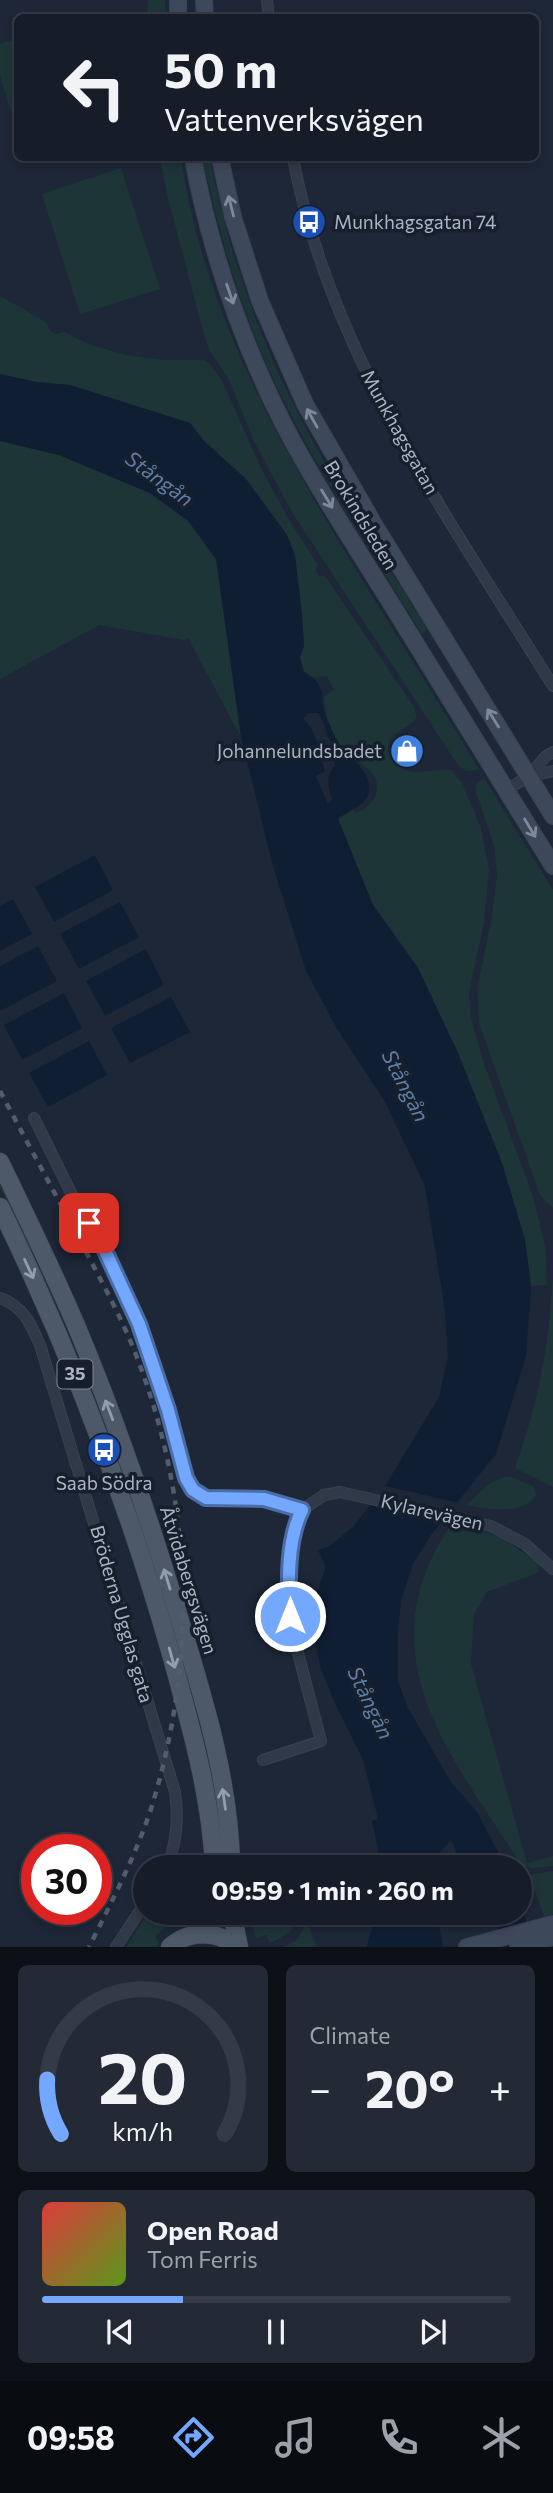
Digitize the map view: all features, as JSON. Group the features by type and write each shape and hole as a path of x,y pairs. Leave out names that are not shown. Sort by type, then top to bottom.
{"main road":[{"name":"Brokindsleden","path":"194,161 200,197 229,294 283,422 349,536 553,866"},
{"name":"Brokindsleden","path":"221,161 233,217 260,301 304,404 375,526 553,816"},
{"name":"Åtvidabergsvägen","path":"0,1162 78,1329 122,1443 156,1544 213,1737 228,1825 230,1855"},
{"name":"Åtvidabergsvägen","path":"0,1207 62,1342 138,1546 199,1761 210,1820 213,1855"},
{"path":"467,1947 553,1924"},
{"path":"195,1934 201,1925"},
{"path":"234,1925 237,1947"},
{"path":"170,1947 195,1934 214,1935 237,1947"},
{"path":"518,1947 553,1937"}],"street":[{"name":"Munkhagsgatan","path":"294,161 325,276 369,380 427,481 553,686"},
{"path":"506,790 529,776 546,756 553,752"},
{"path":"529,776 553,772"},
{"path":"34,1118 76,1203 101,1242 139,1324 168,1410 189,1485 197,1494 206,1498 264,1499 302,1510 294,1525 290,1616 321,1741 262,1760"},
{"name":"Bröderna Ugglas gata","path":"0,1298 20,1309 40,1345 176,1801 177,1831 172,1855"},
{"name":"Kylarevägen","path":"302,1510 324,1495 340,1492 476,1521 506,1532 525,1544 553,1569"},
{"path":"116,1947 133,1921"}],"green space":[{"path":"148,0 165,0 166,14 147,14"},
{"path":"14,39 14,121 0,76 0,44"},
{"path":"161,161 182,161 192,215 207,270 249,375 329,526 479,769 466,770 456,762 293,514 253,439 229,380 210,351 168,198"},
{"path":"204,161 211,161 242,279 276,367 304,425 338,485 428,630 422,634 315,460 283,400 245,311 217,220"},
{"path":"121,168 160,289 80,314 42,194"},
{"path":"0,296 46,322 50,331 56,334 64,332 88,344 126,355 163,360 204,360 210,364 222,381 260,466 289,520 318,565 316,571 319,576 325,576 414,707 416,718 389,741 389,755 392,760 404,770 451,770 462,783 481,828 489,870 484,922 469,993 471,1018 484,1064 533,1196 546,1250 547,1285 531,1286 525,1240 502,1163 458,1053 418,968 373,905 338,819 353,808 356,813 363,810 376,795 377,783 369,770 343,749 332,731 324,697 334,690 327,676 315,678 304,672 300,657 304,646 287,535 246,479 203,440 190,423 70,385 36,382 0,374"},
{"path":"0,441 59,455 150,493 188,520 216,559 241,737 188,638 184,640 99,625 0,679"},
{"path":"484,778 553,890 553,1208 540,1195 479,1023 477,988 491,923 497,874 494,845 476,792 476,785"},
{"path":"0,1182 81,1365 152,1552 148,1553 29,1250 0,1189"},
{"path":"553,1278 553,1487 515,1468 541,1374"},
{"path":"504,1477 533,1486 536,1495 530,1502 514,1508 494,1509 466,1505 489,1484"},
{"path":"453,1522 500,1537 538,1562 539,1572 487,1592 474,1614 471,1664 525,1855 515,1855 468,1784 426,1702 416,1659 415,1616 427,1570"},
{"path":"553,1856 553,1866 532,1868 532,1862"},
{"path":"553,1871 553,1914 544,1916 532,1883 533,1874"},
{"path":"140,1925 164,1925 165,1928 155,1936 159,1943 156,1947 126,1947"},
{"path":"252,1925 295,1925 285,1935 270,1943 266,1935 256,1938"},
{"path":"308,1925 317,1947 283,1947 297,1940"}],"water":[{"name":"Stångån","path":"0,374 36,382 70,385 190,423 203,440 246,479 287,535 295,555 304,646 300,657 304,672 318,683 324,710 338,743 363,771 369,784 365,801 338,819 373,905 418,968 458,1053 502,1163 525,1240 531,1286 526,1356 496,1454 431,1535 413,1564 401,1600 398,1632 398,1682 408,1708 451,1782 477,1812 500,1855 457,1855 453,1843 449,1842 438,1855 379,1855 372,1821 378,1819 363,1760 320,1667 311,1609 326,1567 318,1550 328,1547 353,1527 388,1481 439,1397 448,1357 445,1311 425,1186 385,1102 336,1027 306,971 272,863 241,737 216,559 188,521 150,493 59,455 0,441","holes":["308,713 318,713 334,753 335,765 328,781 332,799 328,804 316,776 325,771 317,743 312,730 303,719"]},
{"path":"95,855 113,890 54,922 35,887"},
{"path":"13,899 32,934 0,951 0,906"},
{"path":"120,902 139,937 79,969 60,934"},
{"path":"38,946 57,981 0,1011 0,966"},
{"path":"146,949 164,985 105,1016 86,981"},
{"path":"64,993 82,1028 22,1060 4,1025"},
{"path":"171,997 190,1032 130,1063 111,1028"},
{"path":"89,1041 107,1075 48,1107 29,1073"},
{"path":"373,1925 439,1925 443,1947 367,1947"},
{"path":"497,1925 528,1925 534,1947 505,1947"}],"pier":[{"path":"381,1485 459,1503 446,1521 367,1502"}],"railway":[{"path":"0,1091 104,1285 132,1345 152,1402 167,1460 177,1518 182,1577 182,1636 166,1754 144,1829 89,1947"}],"place":[{"name":"Munkhagsgatan 74","path":"309,222"},
{"name":"Johannelundsbadet","path":"407,751"},
{"name":"Saab Södra","path":"104,1450"}],"route":[{"path":"89,1223 101,1242 139,1324 168,1410 189,1485 197,1494 206,1498 264,1499 302,1510 294,1525 290,1616"}]}
